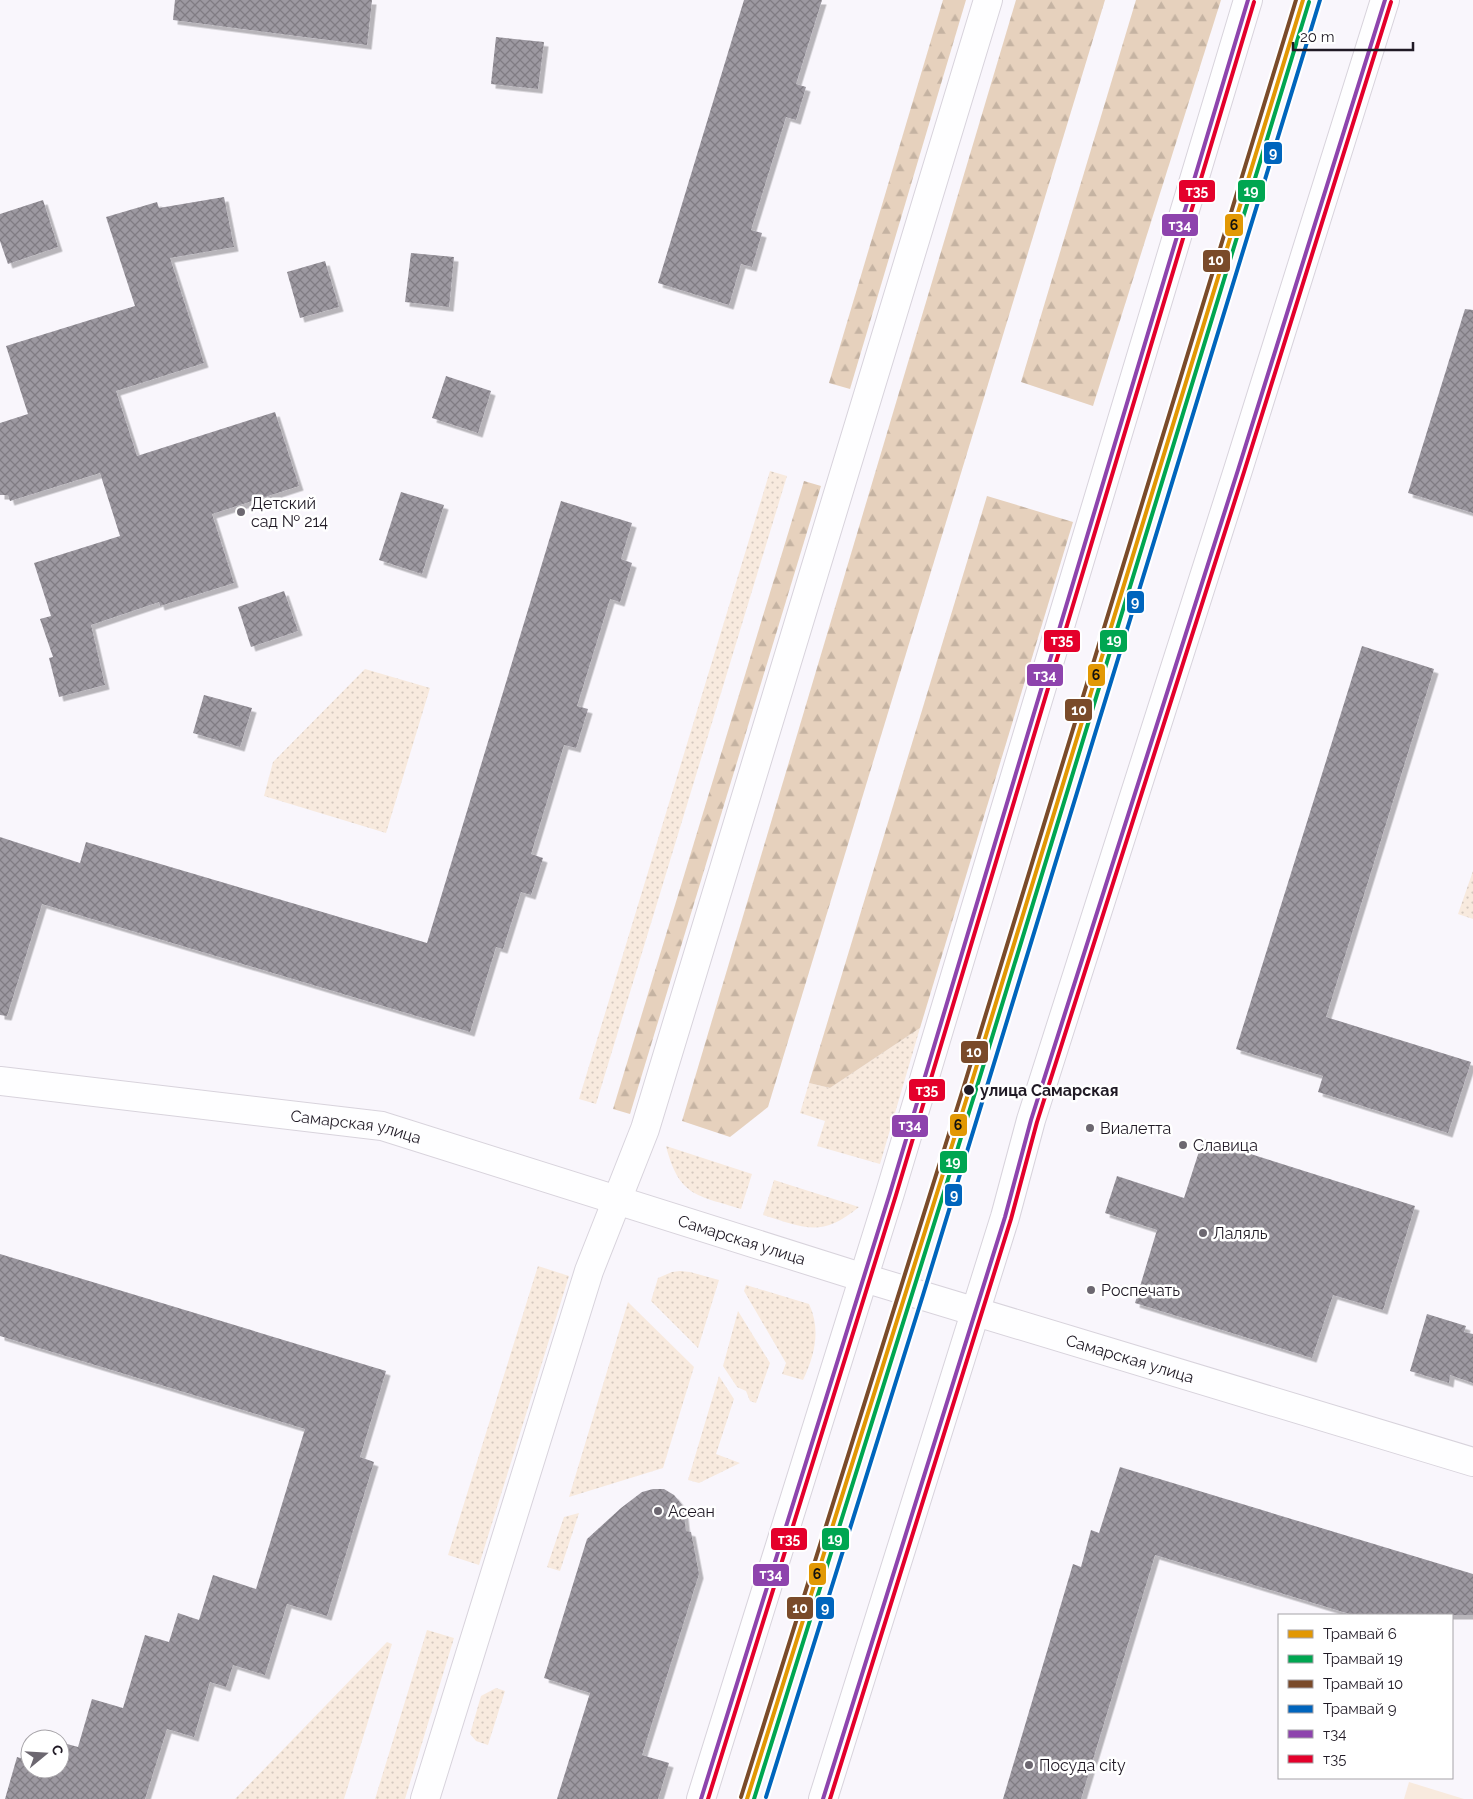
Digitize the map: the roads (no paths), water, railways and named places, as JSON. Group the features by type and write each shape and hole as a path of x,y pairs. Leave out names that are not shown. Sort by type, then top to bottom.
{"main road":[{"path":"425,1799 589,1271 645,1129 988,0"},
{"path":"701,1799 864,1278 1248,0"},
{"path":"823,1799 1005,1217 1031,1120 1385,0"},
{"name":"Самарская улица","path":"0,1081 382,1126 864,1278 1473,1462"}],"tram line":[{"name":"10","path":"741,1797 963,1089 1296,0"},
{"name":"6","path":"747,1799 969,1091 1303,0"},
{"name":"9","path":"766,1797 923,1295 1320,0"},
{"name":"19","path":"754,1799 975,1093 1309,2"}],"place":[{"name":"Детский сад № 214","path":"241,512"},
{"name":"улица Самарская","path":"969,1090"},
{"name":"Виалетта","path":"1090,1128"},
{"name":"Славица","path":"1183,1145"},
{"name":"Лаляль","path":"1203,1233"},
{"name":"Роспечать","path":"1091,1290"},
{"name":"Асеан","path":"658,1511"},
{"name":"Посуда city","path":"1029,1765"}]}
